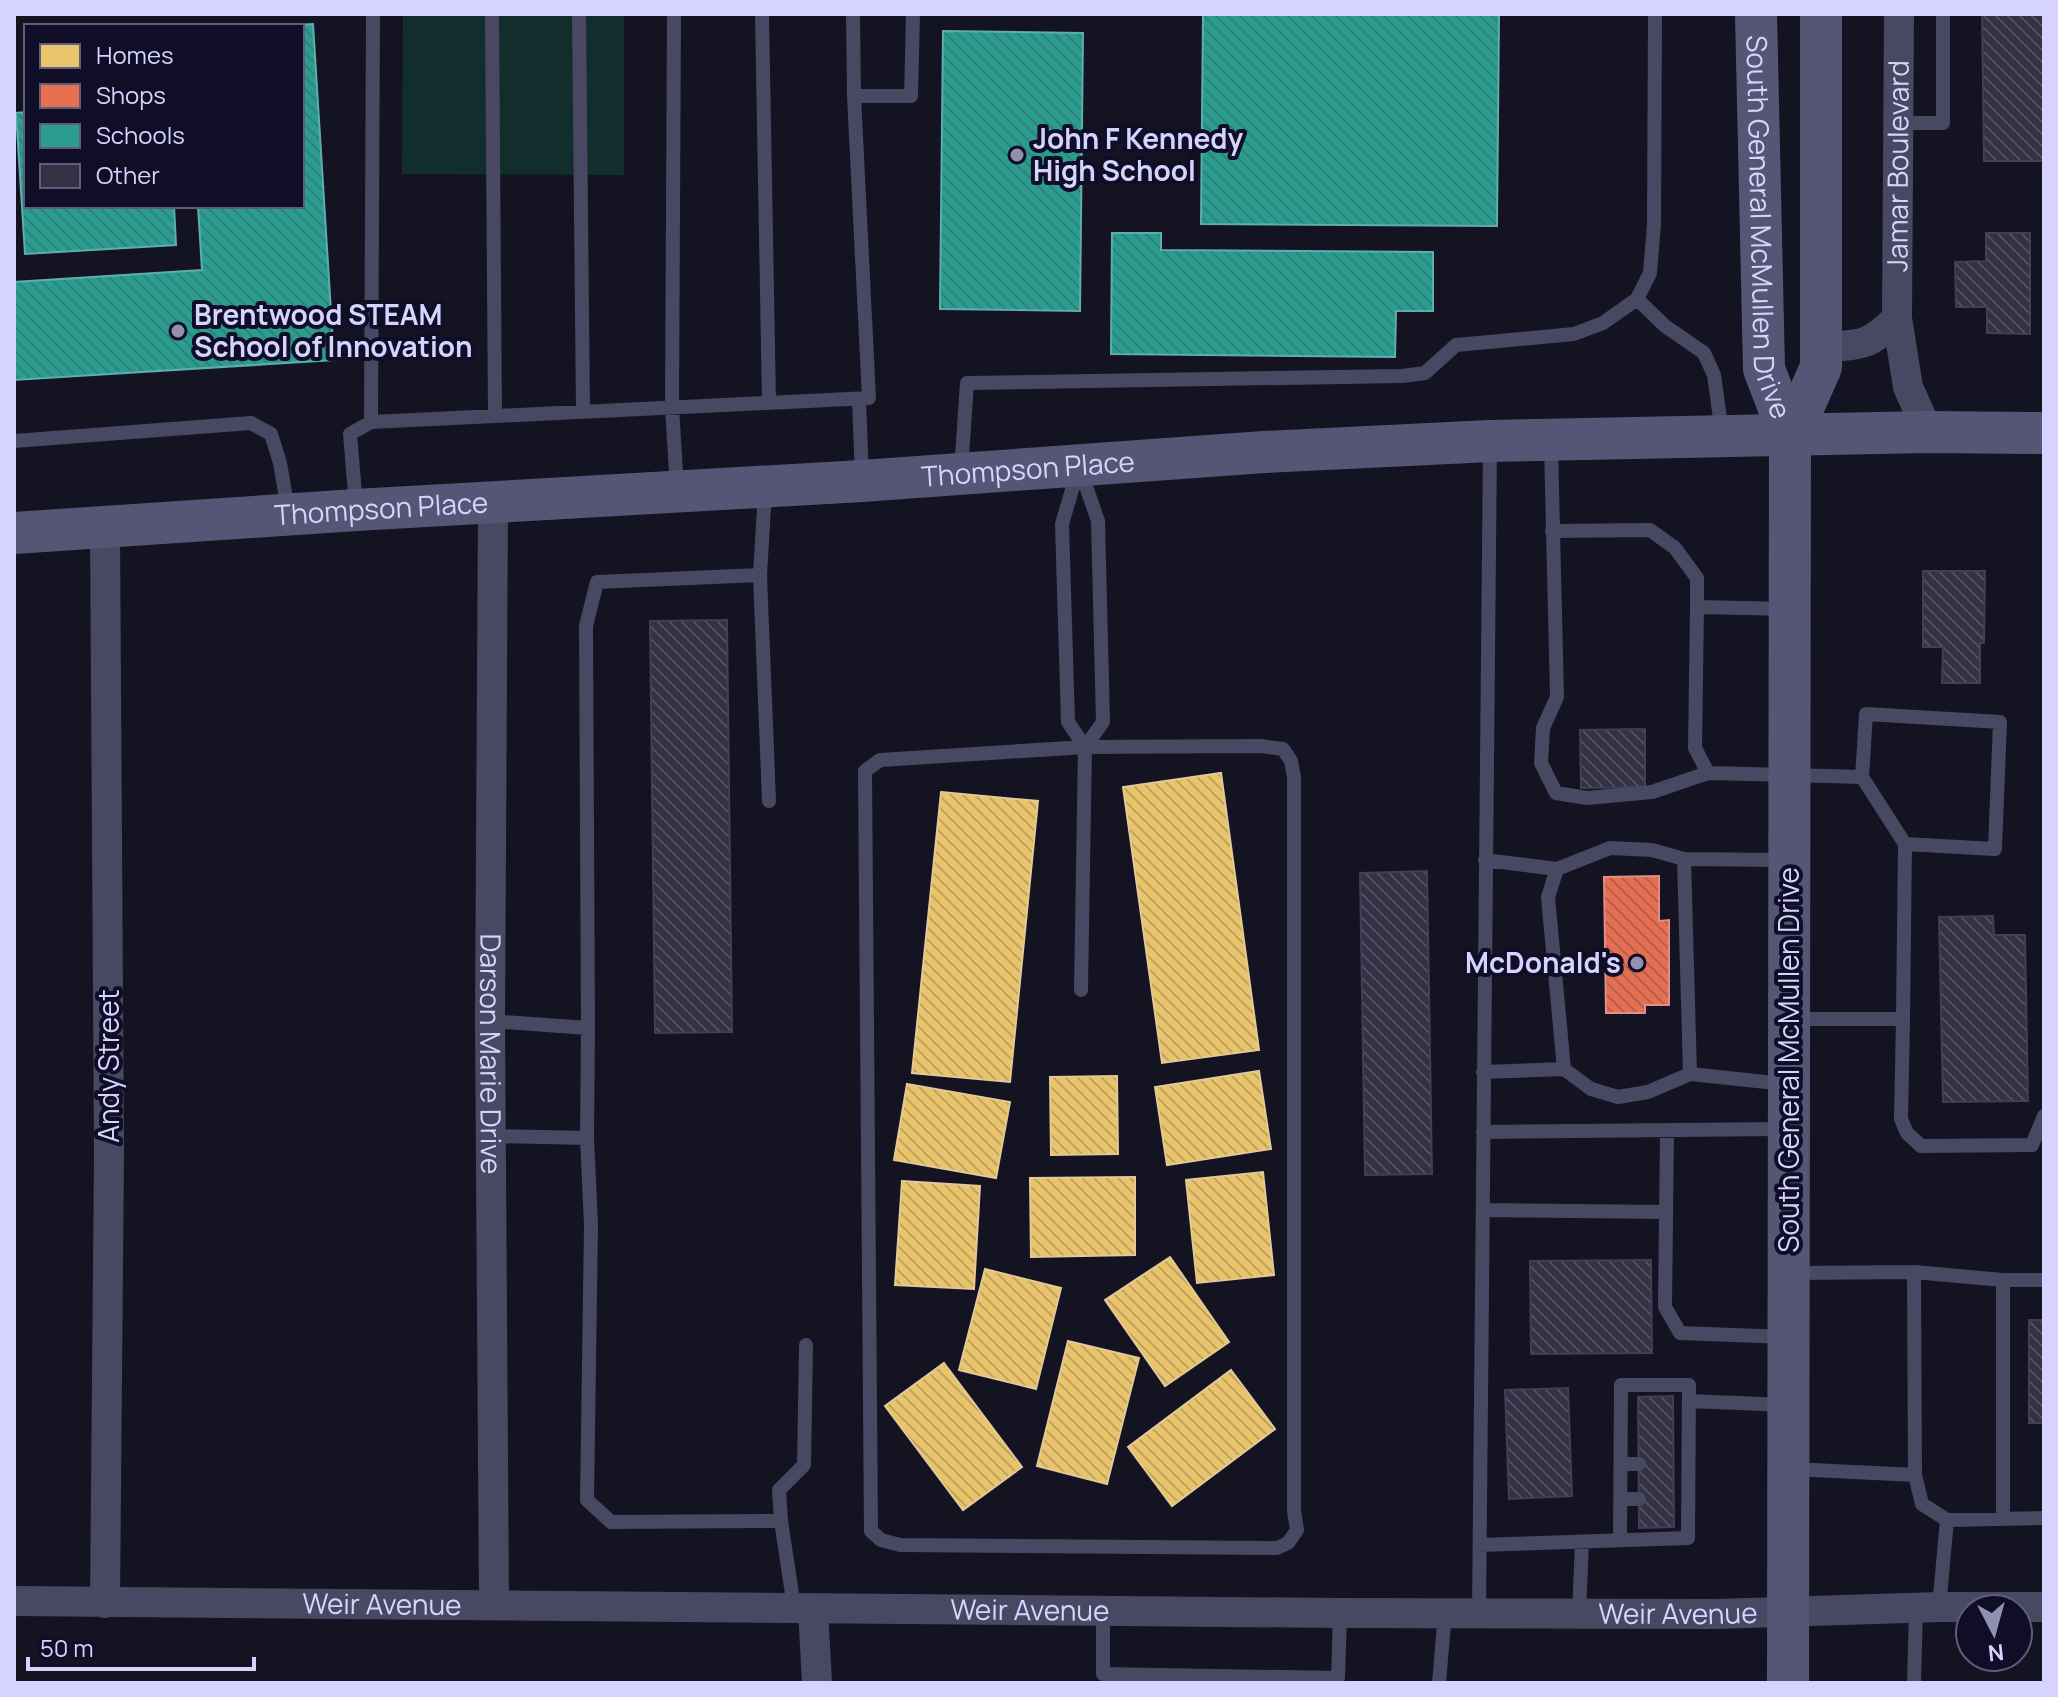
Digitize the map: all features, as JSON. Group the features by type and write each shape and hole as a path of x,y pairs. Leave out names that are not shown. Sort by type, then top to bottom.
{"main road":[{"name":"South General McMullen Drive","path":"1756,14 1764,369 1790,437 1788,1683"},
{"name":"South General McMullen Drive","path":"1790,437 1821,367 1821,14"},
{"name":"Thompson Place","path":"14,533 677,493 1264,452 1490,441 1928,432 2044,433"}],"street":[{"name":"Jamar Boulevard","path":"1899,14 1897,318 1908,387 1928,432"},
{"path":"1821,347 1861,345 1880,336 1897,318"},
{"name":"Darson Marie Drive","path":"493,504 490,1136 494,1604"},
{"name":"Andy Street","path":"105,529 109,1153 105,1603"},
{"name":"Weir Avenue","path":"14,1601 1579,1614 2044,1607"},
{"path":"804,1608 817,1683"}],"lane":[{"path":"371,422 373,14"},
{"path":"492,14 495,416"},
{"path":"579,14 583,412"},
{"path":"674,14 672,407 677,493"},
{"path":"762,14 769,403"},
{"path":"853,14 864,398 862,481"},
{"path":"854,96 911,96 913,14"},
{"path":"960,473 967,383 1402,376 1425,373 1456,345 1574,334 1603,323 1637,299 1650,273 1654,225 1655,14"},
{"path":"1900,123 1943,123 1943,14"},
{"path":"1637,299 1665,326 1704,353 1714,375 1723,437"},
{"path":"356,510 350,434 371,422 864,398"},
{"path":"14,441 251,423 271,434 280,463 288,515"},
{"path":"1479,1612 1490,441"},
{"path":"1551,441 1557,697 1543,728 1541,763 1556,793 1587,798 1652,792 1708,773 1862,777"},
{"path":"1079,466 1062,524 1068,722 1085,747"},
{"path":"1079,466 1098,521 1103,722 1085,747 1081,990"},
{"path":"765,487 760,575 769,801"},
{"path":"1552,531 1650,530 1675,548 1697,578 1695,748 1708,773"},
{"path":"760,575 597,582 586,626 587,1138 591,1225 587,1500 611,1522 781,1521"},
{"path":"1697,607 1790,610"},
{"path":"1905,844 1995,849 2000,722 1866,714 1862,777 1905,844 1901,1119 1907,1133 1921,1146 2032,1145 2044,1116"},
{"path":"1261,746 1283,749 1291,761 1294,777 1294,1511 1297,1530 1288,1543 1277,1548 900,1545 881,1540 871,1531 865,771 880,760 1085,747 1261,746"},
{"path":"1485,860 1557,869 1610,848 1652,850 1684,859 1790,860"},
{"path":"1684,859 1690,1074"},
{"path":"1557,869 1548,897 1564,1069"},
{"path":"1789,1019 1903,1019"},
{"path":"490,1021 588,1028"},
{"path":"1483,1072 1564,1069 1591,1089 1618,1097 1648,1092 1690,1074 1789,1085"},
{"path":"1483,1132 1789,1129"},
{"path":"1667,1131 1665,1307 1680,1333 1789,1337"},
{"path":"490,1136 587,1138"},
{"path":"1483,1210 1666,1212"},
{"path":"1914,1272 1915,1475 1922,1504 1947,1520 2044,1518"},
{"path":"1789,1273 1914,1272 2043,1281"},
{"path":"2003,1280 2003,1518"},
{"path":"804,1608 781,1521 779,1490 804,1465 806,1345"},
{"path":"1480,1545 1688,1538 1681,1498 1681,1463 1689,1430 1689,1385 1621,1385 1620,1540"},
{"path":"1689,1401 1789,1405"},
{"path":"1621,1429 1638,1429"},
{"path":"1673,1430 1689,1430"},
{"path":"1621,1464 1639,1464"},
{"path":"1789,1469 1915,1475"},
{"path":"1620,1499 1639,1499"},
{"path":"1914,1683 1947,1520"},
{"path":"1579,1614 1582,1542"},
{"path":"1103,1612 1103,1674 1339,1681 1340,1613"},
{"path":"1439,1683 1445,1612"}],"green space":[{"path":"403,14 624,14 624,175 402,174"}],"building: Homes":[{"path":"1221,773 1259,1050 1162,1063 1123,787"},
{"path":"941,792 1038,801 1010,1082 912,1073"},
{"path":"1259,1071 1271,1149 1167,1165 1155,1087"},
{"path":"1117,1076 1118,1154 1051,1155 1050,1077"},
{"path":"907,1084 1010,1102 996,1178 894,1160"},
{"path":"1263,1172 1274,1275 1197,1283 1186,1180"},
{"path":"1135,1177 1135,1255 1031,1257 1030,1178"},
{"path":"902,1181 980,1186 974,1289 895,1285"},
{"path":"1170,1257 1229,1342 1165,1386 1105,1300"},
{"path":"985,1269 1061,1288 1036,1389 959,1370"},
{"path":"1068,1341 1139,1358 1107,1484 1037,1466"},
{"path":"944,1363 1022,1467 963,1510 885,1406"},
{"path":"1231,1370 1275,1429 1172,1506 1128,1447"}],"building: Shops":[{"name":"McDonald's","path":"1659,876 1659,921 1669,920 1669,1005 1645,1005 1645,1013 1606,1013 1604,877"}],"building: Schools":[{"path":"1203,14 1499,14 1497,226 1201,224"},
{"path":"304,24 313,24 334,360 14,380 14,282 202,270 198,208 304,208"},
{"path":"943,31 1083,33 1080,311 940,309"},
{"path":"24,112 24,208 174,208 176,245 25,254 16,113"},
{"path":"1112,233 1161,233 1161,250 1433,252 1433,311 1396,311 1395,357 1111,354"}],"building: Other":[{"path":"1982,14 2044,14 2044,161 1984,161"},
{"path":"1986,233 2030,233 2030,334 1987,333 1987,307 1956,307 1955,262 1986,261"},
{"path":"1923,571 1985,571 1980,683 1942,683 1943,647 1923,647"},
{"path":"727,620 732,1032 655,1033 650,621"},
{"path":"1645,729 1645,787 1581,788 1580,730"},
{"path":"1427,871 1432,1174 1365,1175 1360,873"},
{"path":"1993,916 1994,935 2025,935 2028,1101 1943,1102 1939,917"},
{"path":"1651,1260 1652,1353 1531,1354 1530,1261"},
{"path":"2029,1320 2044,1320 2044,1423 2029,1423"},
{"path":"1568,1388 1572,1496 1509,1499 1505,1390"},
{"path":"1673,1396 1674,1527 1639,1528 1638,1397"}],"place":[{"name":"John F Kennedy High School","path":"1017,155"},
{"name":"Brentwood STEAM School of Innovation","path":"178,331"},
{"name":"McDonald's","path":"1637,963"}]}
